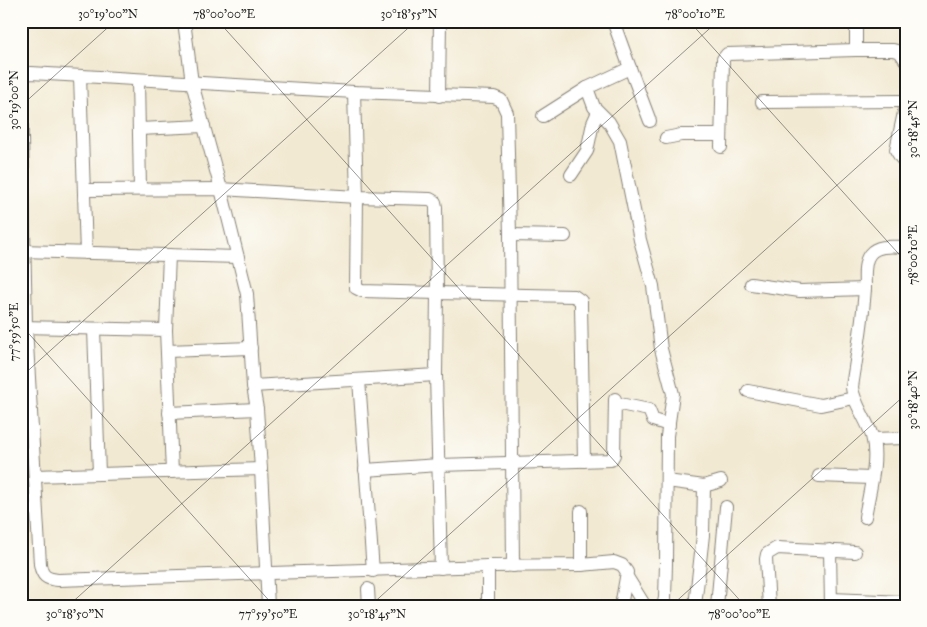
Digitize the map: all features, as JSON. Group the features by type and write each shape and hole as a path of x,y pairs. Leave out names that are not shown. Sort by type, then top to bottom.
{"street":[{"path":"184,21 192,83 248,294 253,386 257,409 261,469 268,606"},
{"path":"440,21 440,96"},
{"path":"613,21 650,121"},
{"path":"856,21 856,50"},
{"path":"666,138 681,135 721,141 723,59 726,54 893,50 900,52 906,61"},
{"path":"543,116 587,88 630,68"},
{"path":"21,83 22,77 32,73 354,92 494,97 501,100 507,112 513,566"},
{"path":"80,76 86,253"},
{"path":"138,80 140,190"},
{"path":"587,88 594,107 608,122 620,141 640,240 653,286 662,349 673,394 667,436 666,564 663,606"},
{"path":"21,90 26,408 35,476 40,564 43,575 49,579 619,563 624,567 645,606"},
{"path":"354,92 357,197 356,288 362,291 574,296 580,301 584,460"},
{"path":"762,102 906,102 896,150 901,158 906,159"},
{"path":"571,175 587,151 592,123 598,112"},
{"path":"139,129 204,126"},
{"path":"85,190 221,189 430,199 435,202 436,376 441,568"},
{"path":"510,235 565,236"},
{"path":"865,517 876,456 865,417 854,398 852,387 864,306 866,259 871,252 885,246 906,247"},
{"path":"23,251 238,257"},
{"path":"169,255 166,330 172,472"},
{"path":"751,284 800,291 865,290"},
{"path":"24,327 166,330"},
{"path":"94,329 99,474"},
{"path":"167,351 251,348"},
{"path":"253,386 436,376"},
{"path":"359,380 373,571"},
{"path":"748,391 821,405 854,398"},
{"path":"365,470 608,460 614,457 615,401 649,410 653,420 669,425"},
{"path":"169,412 257,409"},
{"path":"873,440 906,438"},
{"path":"35,476 261,469"},
{"path":"820,476 871,478"},
{"path":"667,481 704,486 722,481"},
{"path":"695,606 702,552 704,486"},
{"path":"717,606 726,507"},
{"path":"581,511 581,565"},
{"path":"769,606 766,559 771,550 784,547 855,552"},
{"path":"830,550 831,602 906,602"},
{"path":"488,566 488,606"},
{"path":"622,606 628,577"},
{"path":"368,589 369,606"}]}
